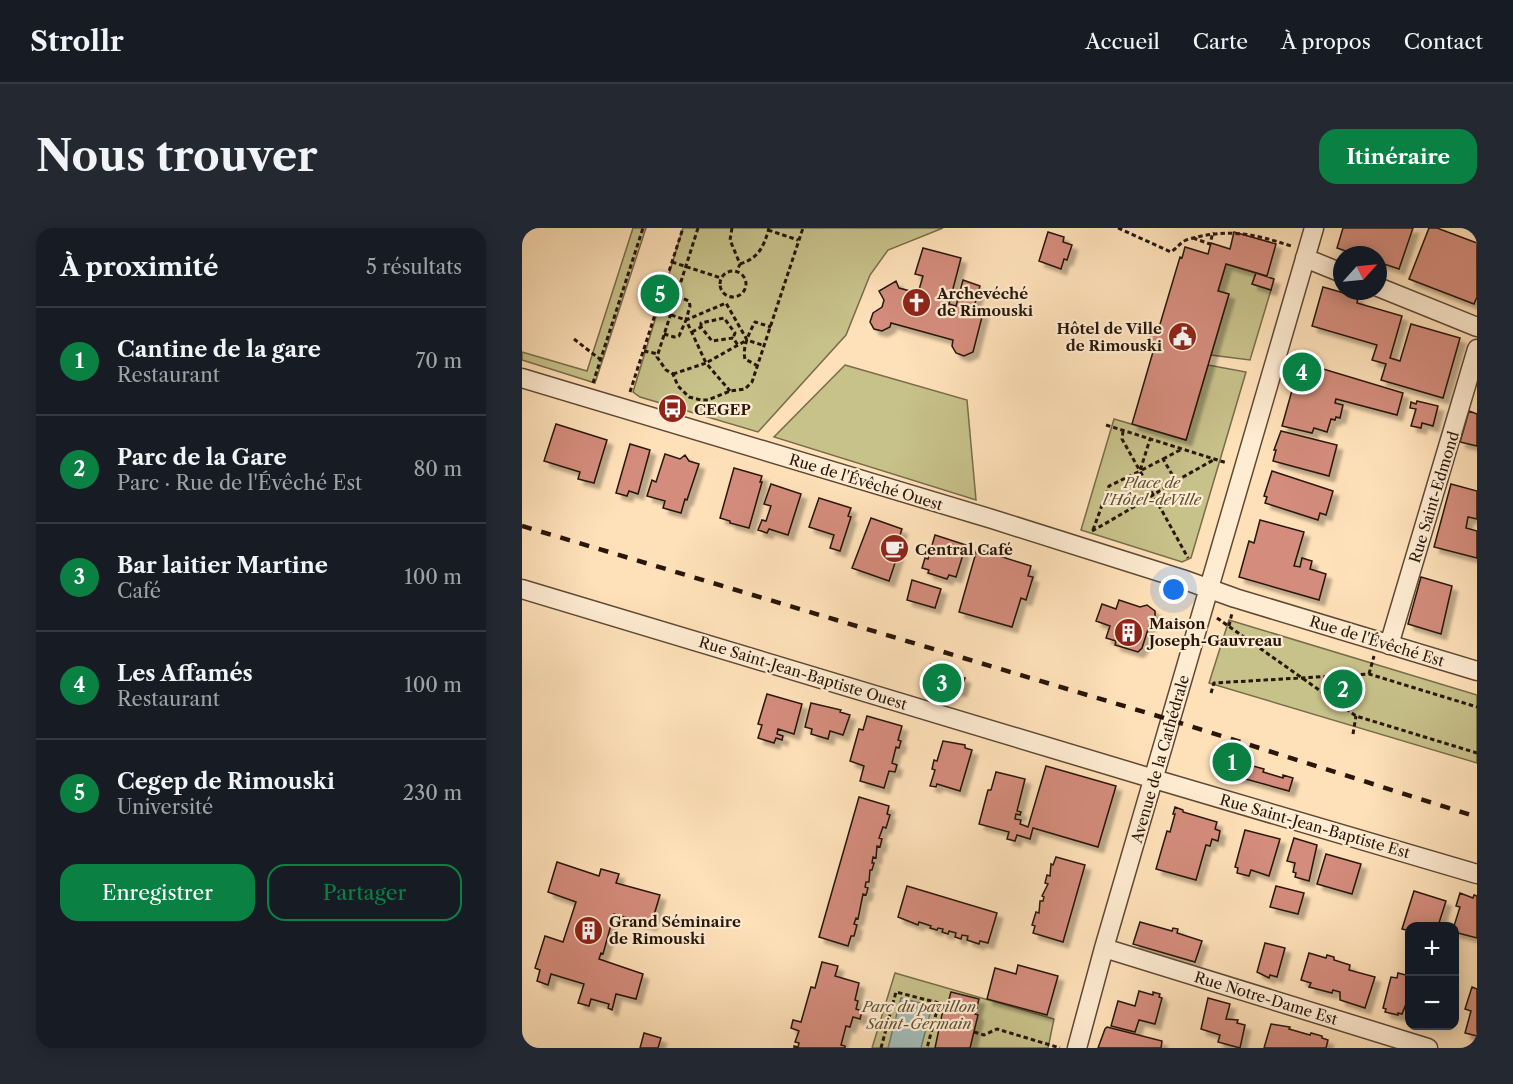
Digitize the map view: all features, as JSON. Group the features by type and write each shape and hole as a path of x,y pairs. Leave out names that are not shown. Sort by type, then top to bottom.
{"street":[{"name":"Avenue de la Cathédrale","path":"1077,1048 1104,948 1314,228"},
{"path":"1306,255 1333,268"},
{"path":"1387,291 1477,327"},
{"name":"Rue Saint-Edmond","path":"1389,645 1477,349"},
{"name":"Rue de l'Évêché Ouest","path":"522,378 992,519 1209,588"},
{"name":"Rue de l'Évêché Est","path":"1209,588 1477,671"},
{"name":"Rue Saint-Jean-Baptiste Ouest","path":"522,589 1154,779"},
{"name":"Rue Saint-Jean-Baptiste Est","path":"1154,779 1477,874"},
{"name":"Rue Notre-Dame Est","path":"1104,948 1428,1048"}],"path":[{"path":"588,398 643,228"},
{"path":"625,409 683,228"},
{"path":"698,228 657,357 661,364 673,374 678,387 688,397 708,400 745,388 752,382 803,228"},
{"path":"732,228 730,240 740,264 737,271"},
{"path":"1118,228 1172,252 1185,240 1213,231 1235,229 1306,255"},
{"path":"740,264 756,258 764,246 769,229 799,240"},
{"path":"1192,238 1210,244 1213,231"},
{"path":"672,262 721,278"},
{"path":"737,271 745,279 744,291 740,295 728,296 720,288 721,278 726,272 737,271"},
{"path":"664,334 680,336 686,320 689,301 677,296"},
{"path":"728,296 726,303 747,340 765,346"},
{"path":"686,320 726,303"},
{"path":"657,310 686,320 706,363 730,391"},
{"path":"699,314 701,325 712,341 732,338"},
{"path":"692,332 701,325 724,318 735,333"},
{"path":"759,366 748,362 743,356 747,340 755,322 771,327"},
{"path":"732,338 735,333 742,331"},
{"path":"732,338 738,345"},
{"path":"574,339 601,360"},
{"path":"673,374 706,363 747,340"},
{"path":"644,351 658,354"},
{"path":"1106,425 1243,468"},
{"path":"1123,430 1122,439 1188,558"},
{"path":"1140,471 1150,439"},
{"path":"1182,449 1109,486 1092,531 1215,459"},
{"path":"1163,459 1176,481"},
{"path":"1229,626 1356,716 1477,753"},
{"path":"1211,693 1214,683 1369,674 1477,707"},
{"path":"1353,734 1356,716"},
{"path":"881,1048 896,992 939,1003 927,1048"},
{"path":"936,1012 942,1014"},
{"path":"932,1029 938,1030"},
{"path":"974,1032 984,1035 997,1029 1062,1048"}],"green space":[{"path":"633,228 646,228 595,383 522,360 522,352 587,371"},
{"path":"683,228 943,228 888,250 870,275 846,335 758,432 640,397 633,392"},
{"path":"1226,264 1256,273 1252,284 1271,290 1250,360 1211,355 1229,294 1218,291"},
{"path":"845,365 967,400 976,500 774,437"},
{"name":"Place de l'Hôtel-deVille","path":"1208,365 1246,372 1191,558 1182,562 1081,530 1114,419 1186,440"},
{"path":"1229,620 1477,695 1477,763 1209,683"},
{"name":"Parc du pavillon Saint-Germain","path":"895,973 1054,1019 1048,1048 872,1048"}],"water":[{"path":"901,998 932,1006 921,1048 888,1048"}],"building":[{"path":"1343,228 1413,228 1399,269 1387,265 1387,246 1338,246"},
{"path":"1429,228 1437,228 1477,243 1477,297 1474,304 1409,279"},
{"path":"1048,232 1064,237 1063,242 1072,245 1061,269 1039,261"},
{"name":"Hôtel de Ville de Rimouski","path":"1234,232 1276,244 1267,276 1226,264 1218,291 1229,294 1186,440 1132,424 1155,345 1148,343 1153,329 1158,331 1185,247 1208,254 1211,243 1230,249"},
{"name":"Archevéché de Rimouski","path":"923,248 961,258 949,304 956,306 963,280 980,286 973,310 983,313 973,352 964,356 956,353 952,346 953,340 891,323 890,327 882,331 874,329 870,322 873,313 882,307 884,300 879,291 896,281 899,288 918,293 923,276 915,274"},
{"path":"1256,273 1274,279 1271,290 1252,284"},
{"path":"1323,287 1333,290 1333,300 1358,300 1357,303 1402,316 1390,358 1400,361 1411,324 1460,338 1443,398 1381,380 1386,364 1372,360 1377,345 1312,326"},
{"path":"1300,362 1403,393 1397,415 1336,399 1335,403 1343,405 1340,418 1331,419 1327,432 1314,428 1312,433 1282,426"},
{"path":"1417,401 1438,406 1433,426 1422,423 1421,428 1411,426 1416,409 1410,408 1411,402 1416,404"},
{"path":"1469,411 1477,414 1477,446 1460,442"},
{"path":"556,424 607,440 594,483 578,479 580,472 544,461"},
{"path":"1281,431 1337,445 1329,476 1273,461 1276,450 1274,450"},
{"path":"630,444 650,450 638,494 629,491 627,496 616,493"},
{"path":"665,454 680,459 685,455 689,461 699,464 681,513 663,508 665,501 647,496 652,480 656,482"},
{"path":"734,468 762,476 749,528 720,518"},
{"path":"1272,471 1333,491 1326,515 1320,513 1318,520 1265,503 1267,497 1264,496"},
{"path":"771,484 801,494 788,535 769,529 767,533 758,530 762,520 766,521 771,506 764,504"},
{"path":"1451,484 1477,491 1477,519 1468,517 1466,528 1477,531 1477,558 1434,547"},
{"path":"819,498 851,508 848,516 851,517 840,551 830,548 834,535 809,527"},
{"path":"871,518 902,529 894,553 898,554 889,581 852,568"},
{"path":"1260,520 1304,532 1294,566 1300,567 1302,558 1312,561 1310,569 1326,574 1319,600 1239,577 1249,541 1254,543"},
{"path":"935,535 966,545 956,577 949,575 947,579 928,573 929,570 922,568 925,558 928,559"},
{"path":"977,549 1031,566 1028,576 1033,577 1026,600 1021,598 1012,627 959,612"},
{"path":"1421,577 1452,586 1441,634 1408,624"},
{"path":"912,580 941,589 935,608 907,600"},
{"name":"Maison Joseph-Gauvreau","path":"1119,600 1140,607 1147,605 1155,611 1155,619 1150,623 1142,648 1138,652 1115,645 1116,641 1106,638 1110,626 1096,621 1102,604 1116,609"},
{"path":"931,664 946,669 945,673 965,678 961,691 926,681"},
{"path":"767,694 802,704 794,734 778,729 777,734 783,736 782,740 776,738 774,743 758,738 762,725 758,724"},
{"path":"811,703 841,710 840,712 850,715 843,735 830,731 828,739 811,734 812,729 805,727"},
{"path":"867,716 902,726 898,740 901,741 899,748 896,747 892,763 897,765 895,772 889,771 884,788 860,781 864,766 850,761 859,729 863,730"},
{"path":"943,741 965,745 965,748 972,750 960,791 937,784 936,787 930,786 935,770 932,769 934,760 937,761"},
{"path":"1235,761 1264,769 1263,772 1283,778 1283,775 1293,778 1289,791 1231,775"},
{"path":"1046,766 1116,786 1098,847 1033,828 1030,839 1017,835 1015,841 1007,839 1009,832 979,824 988,790 991,790 996,772 1025,779 1017,811 1021,812 1020,815 1016,814 1015,819 1021,820 1020,824 1028,827"},
{"path":"859,797 889,806 887,814 890,815 886,828 883,827 879,838 882,839 880,847 877,846 876,858 873,857 872,863 874,863 870,870 869,882 866,882 865,887 868,888 866,895 863,894 858,919 856,918 854,924 857,925 854,936 851,936 848,946 819,937"},
{"path":"1175,807 1183,812 1217,822 1215,829 1220,831 1218,841 1212,839 1210,846 1206,845 1196,880 1156,869 1167,831 1170,832"},
{"path":"1245,830 1280,839 1269,876 1251,870 1249,876 1237,873 1238,868 1235,867"},
{"path":"1294,838 1317,845 1309,881 1295,877 1296,873 1293,872 1295,863 1287,861"},
{"path":"1326,854 1361,864 1352,894 1317,884"},
{"path":"1056,857 1085,865 1063,942 1033,933 1035,926 1032,925 1036,912 1039,913 1040,901 1043,901 1042,896 1048,884 1045,883 1047,875 1050,876 1051,864 1053,865"},
{"name":"Grand Séminaire de Rimouski","path":"557,862 599,876 601,869 619,874 616,883 660,895 651,925 614,914 603,954 601,953 599,959 643,974 636,999 616,994 612,1010 608,1008 609,1004 591,999 589,1006 578,1003 584,984 551,974 548,985 537,981 540,970 535,968 545,936 563,942 576,902 548,892"},
{"path":"907,886 997,913 988,943 980,941 979,944 967,940 968,936 962,935 961,939 955,937 956,933 949,931 948,934 942,932 943,929 930,928 931,926 919,922 918,925 898,917"},
{"path":"1276,886 1304,893 1298,914 1270,907"},
{"path":"1414,891 1446,901 1439,922 1405,922 1405,930 1402,929"},
{"path":"1460,893 1473,898 1474,895 1477,896 1477,938 1459,933 1459,922 1455,922 1460,907 1456,906"},
{"path":"1140,922 1172,931 1173,928 1178,929 1177,933 1202,941 1195,962 1133,944"},
{"path":"1265,943 1285,948 1277,977 1270,975 1269,978 1257,972"},
{"path":"1309,953 1326,958 1327,955 1334,957 1334,960 1350,965 1349,970 1375,977 1365,1008 1340,1000 1340,992 1333,990 1332,993 1309,987 1311,983 1301,980"},
{"path":"822,962 838,966 835,976 859,983 855,1000 858,1001 856,1009 862,1011 860,1019 853,1017 850,1027 846,1026 841,1045 845,1048 794,1048 794,1046 798,1047 799,1043 795,1042 799,1031 791,1028 793,1020 801,1022 811,987 815,988"},
{"path":"1018,965 1058,976 1047,1015 987,999 995,968 1016,974"},
{"path":"1398,973 1405,975 1405,1006 1402,1014 1398,1013 1398,1015 1385,1012 1386,1009 1383,1008 1391,977 1397,978"},
{"path":"1472,987 1477,989 1477,1036 1465,1033 1471,1011 1465,1009"},
{"path":"1139,991 1153,995 1153,992 1160,994 1159,997 1162,998 1155,1024 1139,1020 1135,1032 1111,1026 1118,1001 1135,1006"},
{"path":"951,992 979,999 975,1014 978,1015 970,1048 935,1048 944,1005 947,1006"},
{"path":"1208,998 1230,1004 1226,1019 1238,1020 1237,1023 1245,1025 1240,1048 1218,1042 1220,1035 1201,1029"},
{"path":"1271,1024 1322,1036 1328,1040 1326,1048 1264,1048"},
{"path":"1107,1027 1162,1041 1161,1048 1098,1048"},
{"path":"644,1033 661,1038 658,1048 640,1048"}],"railway":[{"path":"522,526 1171,720 1477,817"}],"place":[{"name":"Cegep de Rimouski","path":"660,294"},
{"name":"Archevéché de Rimouski","path":"916,302"},
{"name":"Hôtel de Ville de Rimouski","path":"1183,337"},
{"name":"Les Affamés","path":"1302,372"},
{"name":"CEGEP","path":"673,409"},
{"name":"Central Café","path":"894,549"},
{"name":"Maison Joseph-Gauvreau","path":"1128,632"},
{"name":"Bar laitier Martine","path":"942,683"},
{"name":"Parc de la Gare","path":"1343,689"},
{"name":"Cantine de la gare","path":"1232,762"},
{"name":"Grand Séminaire de Rimouski","path":"588,930"}]}
